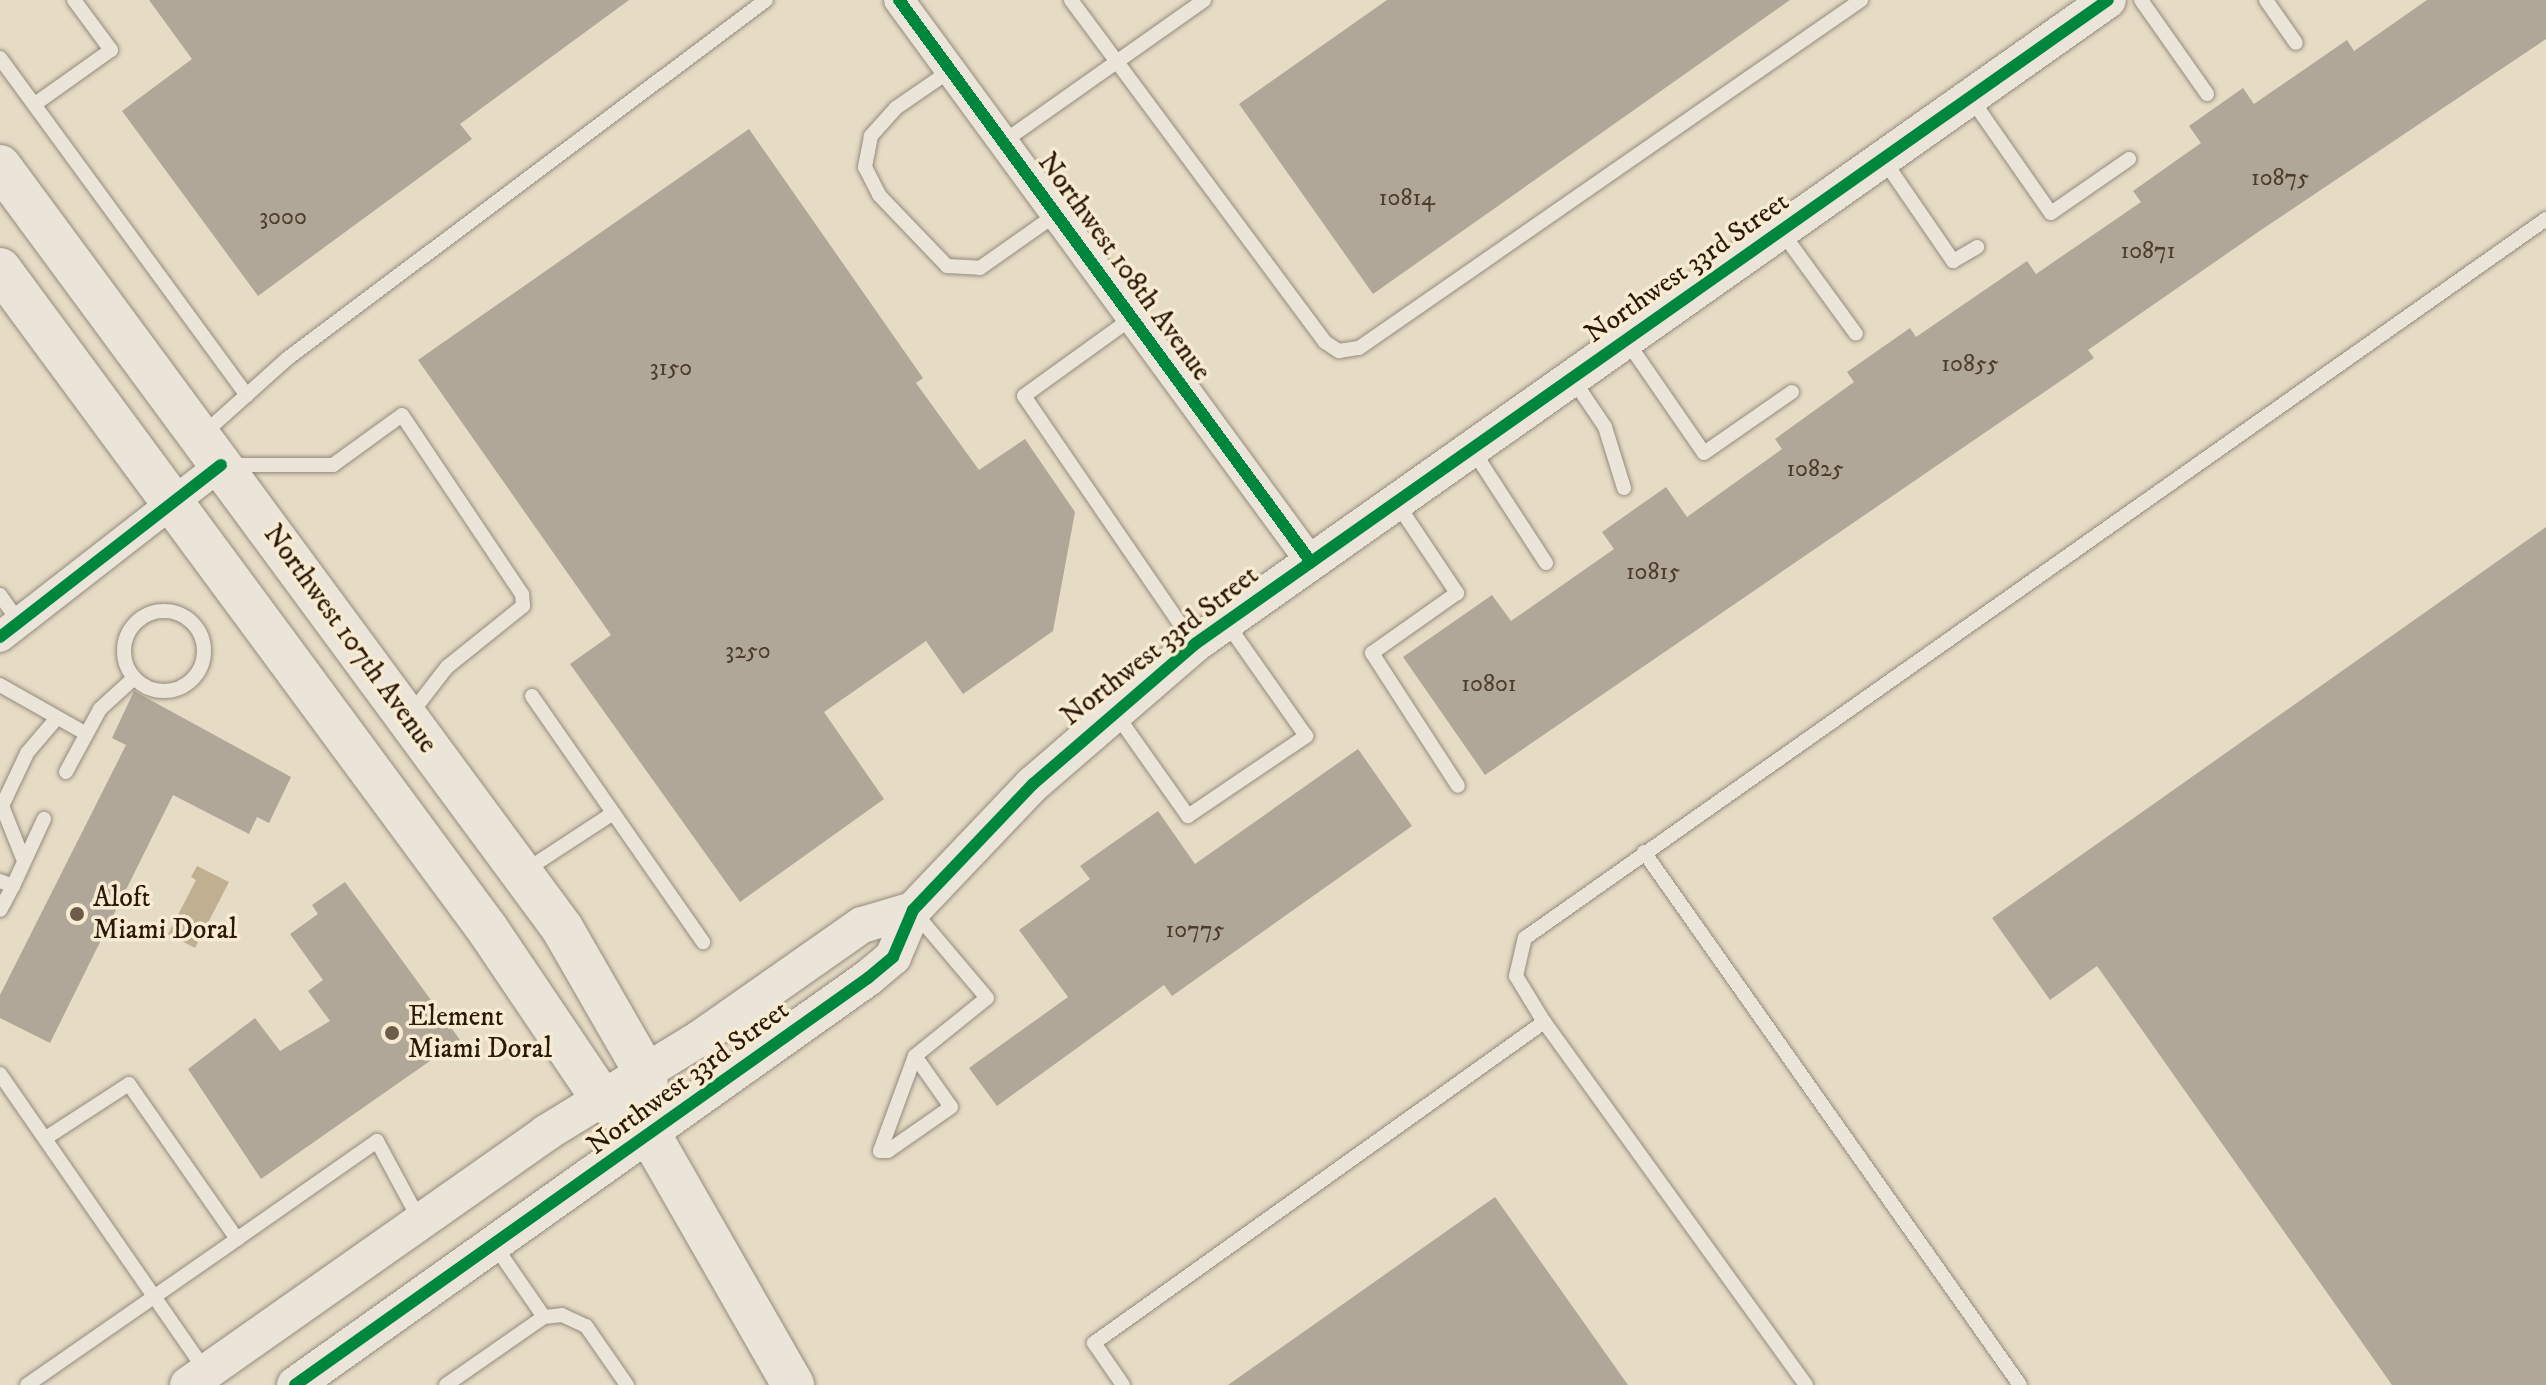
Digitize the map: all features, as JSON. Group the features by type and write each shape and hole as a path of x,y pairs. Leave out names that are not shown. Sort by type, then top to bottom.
{"main road":[{"name":"Northwest 107th Avenue","path":"0,166 522,873 580,958 646,1074 650,1135"},
{"name":"Northwest 107th Avenue","path":"0,269 509,959 602,1099 650,1135 793,1385"}],"street":[{"name":"Northwest 108th Avenue","path":"899,0 1311,562"},
{"name":"Northwest 33rd Street","path":"295,1385 650,1135 883,966 913,910 1112,709 1195,644 2108,0"},
{"path":"6,617 221,465"},
{"name":"Northwest 33rd Street","path":"197,1379 420,1221 602,1099 646,1074 862,925 913,910"}],"lane":[{"path":"35,104 111,50 74,0"},
{"path":"408,718 447,667 523,606 522,594 402,415 333,465 221,465 211,427 247,395 766,0"},
{"path":"1071,0 1325,342 1339,351 1359,348 1861,0"},
{"path":"1003,142 1204,0"},
{"path":"2141,0 2207,94"},
{"path":"2266,0 2296,43"},
{"path":"0,58 247,395"},
{"path":"951,70 896,108 871,136 865,167 879,195 947,266 980,268 1055,215"},
{"path":"1970,97 2051,213 2129,159"},
{"path":"1883,159 1953,261 1977,247"},
{"path":"1806,1385 1544,1022 1516,976 1525,938 2546,219"},
{"path":"1781,230 1856,334"},
{"path":"1132,318 1024,396 1195,644"},
{"path":"1626,340 1704,453 1792,392"},
{"path":"1572,378 1605,427 1624,488"},
{"path":"1472,448 1546,563"},
{"path":"1396,501 1457,593 1372,653 1458,786"},
{"path":"173,612 196,627 204,652 194,677 158,691 134,678 125,643 137,621 173,612"},
{"path":"1112,709 1188,816 1306,736 1226,621"},
{"path":"66,772 100,709 134,678"},
{"path":"0,685 85,733"},
{"path":"532,696 703,942"},
{"path":"24,861 2,806 27,753 56,719"},
{"path":"522,873 613,813"},
{"path":"0,910 6,884 24,861 44,819"},
{"path":"1644,852 2020,1385"},
{"path":"913,910 987,998 915,1056 879,1145 880,1151 888,1151 951,1107 915,1056"},
{"path":"1123,1385 1094,1343 1544,1022"},
{"path":"2,1082 46,1138 153,1297 197,1379"},
{"path":"46,1138 129,1084 237,1239"},
{"path":"27,1385 377,1141 420,1221"},
{"path":"494,1245 544,1317"},
{"path":"446,1385 544,1317 562,1315 586,1326 627,1385"}],"shaded area":[{"path":"197,866 229,882 195,948 168,934 196,880 191,877"}],"building":[{"path":"149,0 629,0 460,124 472,139 258,296 122,111 192,59"},
{"path":"1387,0 1790,0 1373,294 1239,104"},
{"path":"2427,0 2546,0 2546,39 2088,350 2094,358 1485,775 1403,657 1492,595 1511,621 1614,549 1602,532 1666,487 1687,517 1782,449 1775,439 1854,382 1847,372 1910,328 1916,337 2027,261 2036,274 2141,202 2133,191 2201,143 2189,126 2243,88 2254,104 2347,40 2354,51"},
{"path":"749,129 923,378 916,383 979,470 1025,439 1075,512 1053,631 963,694 926,641 824,712 884,799 740,902 570,664 611,635 418,360"},
{"path":"2546,527 2546,1385 2392,1385 2097,966 2050,1000 1992,918"},
{"name":"Aloft Miami Doral","path":"134,691 291,777 269,823 257,817 249,834 173,795 50,1043 0,1018 0,995 126,745 112,738"},
{"path":"1358,749 1412,826 1172,996 1164,985 997,1106 969,1068 1068,997 1019,930 1090,879 1080,866 1158,811 1195,864"},
{"name":"Element Miami Doral","path":"345,882 460,1040 261,1179 188,1069 255,1018 280,1051 330,1021 308,991 323,980 290,934 318,914 312,905"},
{"path":"1495,1197 1628,1385 1228,1385"}],"cycle path":[{"path":"899,0 1311,562"},
{"path":"295,1385 868,978 893,957 913,910 1033,784 1195,644 2108,0"},
{"path":"0,637 221,465"}],"place":[{"name":"Aloft Miami Doral","path":"77,914"},
{"name":"Element Miami Doral","path":"392,1033"}]}
